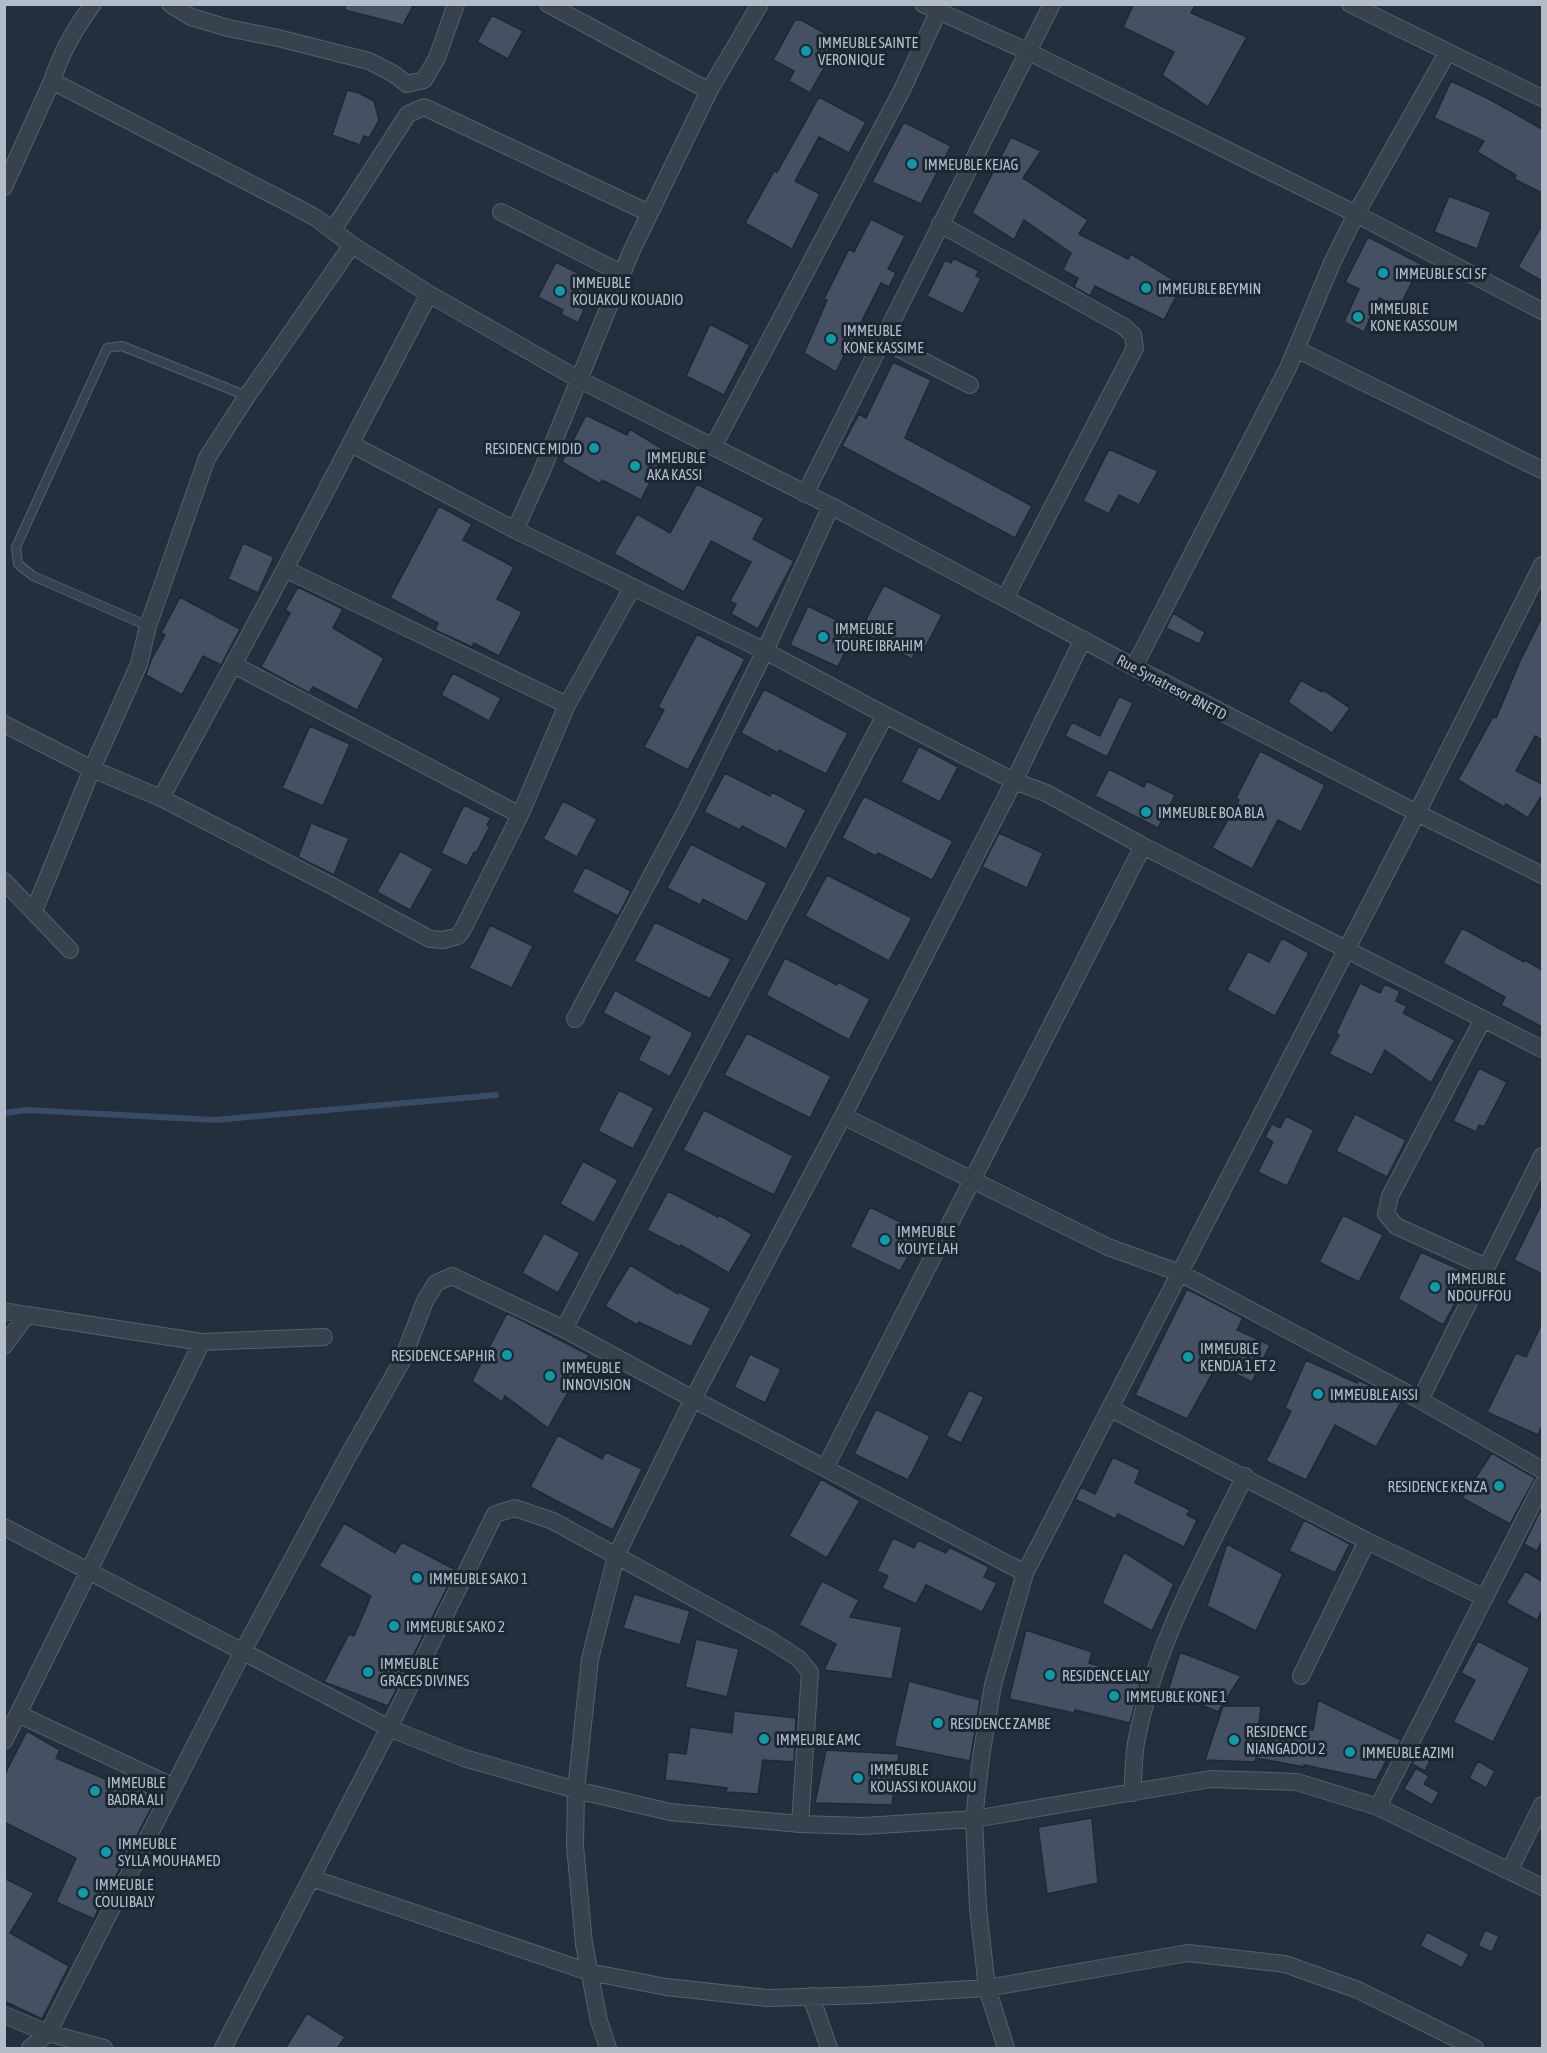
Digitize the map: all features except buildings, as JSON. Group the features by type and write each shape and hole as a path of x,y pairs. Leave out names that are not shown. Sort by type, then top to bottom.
{"street":[{"path":"4,187 52,81 60,57 93,4"},
{"path":"170,4 191,16 228,28 369,61 394,74 407,84 424,80 437,58 456,4"},
{"path":"548,4 709,91"},
{"path":"515,530 649,213 709,91 760,4"},
{"path":"805,494 1052,4"},
{"path":"1350,4 1542,98"},
{"path":"713,447 902,90 931,8 1029,52 1356,214 1542,311"},
{"path":"1134,667 1209,525 1296,350 1332,263 1356,214 1447,53"},
{"name":"Rue Synatresor BNETD","path":"52,81 296,207 429,294 578,379 831,506 1134,667 1542,875"},
{"path":"333,230 408,114 424,107 649,213"},
{"path":"501,212 623,274"},
{"path":"940,224 1123,326 1132,335 1135,348 1005,598"},
{"path":"34,911 92,769 139,664 148,626 207,458 247,396 352,245"},
{"path":"161,798 234,665 429,294"},
{"path":"882,340 970,385"},
{"path":"1296,350 1542,471"},
{"path":"351,444 515,530 765,651 1014,781 1046,793 1143,846 1542,1049"},
{"path":"575,1019 687,809 765,651 831,506"},
{"path":"1006,2049 987,1988 978,1908 974,1818 993,1685 1025,1573 1417,813 1542,564"},
{"path":"285,569 567,705"},
{"path":"4,724 92,769 161,798 430,939 443,940 458,936 463,929 520,814 567,705 632,588"},
{"path":"608,2049 599,2021 584,1944 575,1846 576,1790 590,1659 616,1556 693,1399 843,1116 1014,781 1083,639"},
{"path":"234,665 520,814"},
{"path":"564,1329 885,715"},
{"path":"825,1468 1143,846"},
{"path":"4,881 70,950"},
{"path":"1483,1018 1390,1196 1386,1214 1396,1226 1486,1267"},
{"path":"843,1116 1108,1247 1180,1273 1420,1400 1542,1470"},
{"path":"1420,1400 1542,1156"},
{"path":"30,2049 48,2033 243,1650 402,1361 425,1301 436,1283 452,1276 564,1329 1025,1573"},
{"path":"4,1311 202,1342 324,1337"},
{"path":"4,1346 27,1315"},
{"path":"4,1741 202,1342"},
{"path":"1111,1409 1485,1598"},
{"path":"1132,1792 1136,1739 1156,1666 1188,1590 1245,1476"},
{"path":"1378,1807 1542,1485"},
{"path":"223,2049 389,1728 495,1514 514,1508 526,1510 553,1521 770,1640 798,1658 810,1672 800,1824"},
{"path":"4,1527 389,1728 464,1758 576,1790 670,1812 800,1824 864,1826 974,1818 1211,1779 1297,1782 1378,1807 1542,1887"},
{"path":"1301,1676 1367,1540"},
{"path":"18,1714 174,1786"},
{"path":"1509,1871 1542,1805"},
{"path":"311,1878 589,1972 666,1986 767,1998 987,1988 1188,1953 1285,1964 1358,1990 1475,2049"},
{"path":"811,1996 829,2049"},
{"path":"4,2015 48,2033 104,2049"}],"lane":[{"path":"148,626 33,576 18,564 16,547 107,348 122,346 247,396"}],"waterway":[{"path":"4,1113 27,1110 215,1120 496,1095"}],"place":[{"name":"IMMEUBLE SAINTE VERONIQUE","path":"806,51"},
{"name":"IMMEUBLE KEJAG","path":"912,164"},
{"name":"IMMEUBLE SCI SF","path":"1383,273"},
{"name":"IMMEUBLE BEYMIN","path":"1146,288"},
{"name":"IMMEUBLE KOUAKOU KOUADIO","path":"560,291"},
{"name":"IMMEUBLE KONE KASSOUM","path":"1358,317"},
{"name":"IMMEUBLE KONE KASSIME","path":"831,339"},
{"name":"RESIDENCE MIDID","path":"594,448"},
{"name":"IMMEUBLE AKA KASSI","path":"635,466"},
{"name":"IMMEUBLE TOURE IBRAHIM","path":"823,637"},
{"name":"IMMEUBLE BOA BLA","path":"1146,812"},
{"name":"IMMEUBLE KOUYE LAH","path":"885,1240"},
{"name":"IMMEUBLE NDOUFFOU","path":"1435,1287"},
{"name":"RESIDENCE SAPHIR","path":"507,1355"},
{"name":"IMMEUBLE KENDJA 1 ET 2","path":"1188,1357"},
{"name":"IMMEUBLE INNOVISION","path":"550,1376"},
{"name":"IMMEUBLE AISSI","path":"1318,1394"},
{"name":"RESIDENCE KENZA","path":"1499,1486"},
{"name":"IMMEUBLE SAKO 1","path":"417,1578"},
{"name":"IMMEUBLE SAKO 2","path":"394,1626"},
{"name":"IMMEUBLE GRACES DIVINES","path":"368,1672"},
{"name":"RESIDENCE LALY","path":"1050,1675"},
{"name":"IMMEUBLE KONE 1","path":"1114,1696"},
{"name":"RESIDENCE ZAMBE","path":"938,1723"},
{"name":"IMMEUBLE AMC","path":"764,1739"},
{"name":"RESIDENCE NIANGADOU 2","path":"1234,1740"},
{"name":"IMMEUBLE AZIMI","path":"1350,1752"},
{"name":"IMMEUBLE KOUASSI KOUAKOU","path":"858,1778"},
{"name":"IMMEUBLE BADRA ALI","path":"95,1791"},
{"name":"IMMEUBLE SYLLA MOUHAMED","path":"106,1852"},
{"name":"IMMEUBLE COULIBALY","path":"83,1893"}]}
